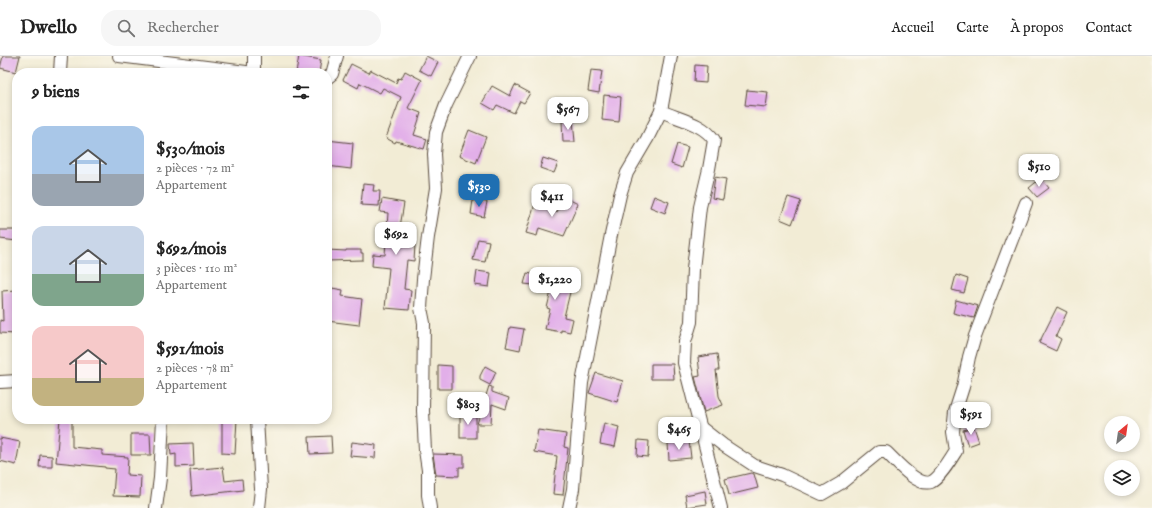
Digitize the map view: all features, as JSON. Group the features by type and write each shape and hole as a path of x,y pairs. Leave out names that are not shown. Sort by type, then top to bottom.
{"street":[{"path":"60,68 61,56"},
{"path":"119,56 149,58 219,68"},
{"path":"254,56 254,68"},
{"path":"332,74 337,56"},
{"path":"430,508 422,411 424,323 421,308 427,244 436,188 434,154 436,132 446,105 470,56"},
{"path":"569,508 573,489 582,383 611,235 627,173 647,139 660,111 671,56"},
{"path":"660,111 696,125 710,134 714,140 700,207 693,269 691,322 685,342 684,363 721,508"},
{"path":"700,427 754,466 782,475 822,494 841,483 880,452 886,452 911,476 925,483 932,482 940,474 956,451 953,432 955,412 963,387 969,357 975,336 1026,203"},
{"path":"0,382 12,381"},
{"path":"156,508 160,478 163,424"},
{"path":"257,424 261,489 259,508"}],"building":[{"path":"3,56 20,56 17,68 12,68 12,71 0,68"},
{"path":"299,56 321,60 320,68 297,68"},
{"path":"426,56 438,62 431,76 419,70"},
{"path":"351,64 369,73 371,70 396,83 398,78 401,79 405,71 422,80 408,108 421,113 414,135 427,139 424,149 396,141 395,143 386,138 401,97 383,88 380,93 360,83 358,88 343,80"},
{"path":"695,65 707,66 706,83 694,82"},
{"path":"591,70 602,71 599,93 588,91"},
{"path":"515,85 530,93 524,103 520,101 514,113 497,105 494,110 482,103 492,86 510,96"},
{"path":"747,90 768,92 766,107 745,105"},
{"path":"604,95 621,97 619,122 602,120"},
{"path":"573,120 575,142 563,142 562,121"},
{"path":"469,130 486,137 476,163 459,156"},
{"path":"332,141 353,143 351,169 332,167"},
{"path":"677,144 688,147 682,168 671,164"},
{"path":"543,158 558,163 554,173 540,168"},
{"path":"715,177 726,179 723,200 712,198"},
{"path":"1041,178 1049,188 1037,197 1029,188"},
{"path":"363,184 374,185 373,191 380,191 379,206 361,205"},
{"path":"654,196 669,202 665,213 650,207"},
{"path":"564,197 578,204 564,236 539,228 537,236 526,233 536,201 557,212"},
{"path":"788,197 801,201 792,224 780,219"},
{"path":"382,199 404,203 400,227 414,228 414,261 407,260 404,289 411,290 409,310 385,308 389,268 372,266 373,254 385,255 388,213 380,212"},
{"path":"473,200 487,202 484,217 471,214"},
{"path":"0,230 12,230 12,240 0,239"},
{"path":"478,239 489,241 485,262 473,260"},
{"path":"332,250 361,250 361,253 363,253 363,260 332,261"},
{"path":"477,271 491,273 489,287 475,285"},
{"path":"527,273 571,282 570,284 572,284 564,317 573,319 570,332 545,329 550,309 547,308 552,287 524,284"},
{"path":"956,275 968,279 964,293 952,290"},
{"path":"332,288 343,290 342,296 362,299 359,325 332,322"},
{"path":"12,290 12,334 0,333 0,320 3,321 2,291"},
{"path":"956,300 978,306 974,318 953,313"},
{"path":"1057,307 1067,312 1056,336 1061,339 1056,351 1039,343"},
{"path":"510,327 524,329 520,350 506,347"},
{"path":"717,354 719,370 716,370 719,396 723,405 704,412 695,377 700,376 698,357"},
{"path":"651,364 673,364 674,379 651,379"},
{"path":"438,365 452,366 452,389 438,389"},
{"path":"485,366 496,372 490,385 480,380 480,376"},
{"path":"596,373 623,381 617,402 589,393"},
{"path":"489,386 492,387 492,392 509,398 506,409 492,404 491,424 477,424"},
{"path":"460,415 476,415 476,438 460,438"},
{"path":"604,423 619,427 615,447 600,444"},
{"path":"60,424 72,424 72,447 102,450 102,455 128,457 127,475 141,476 140,497 113,496 115,469 56,462"},
{"path":"222,424 237,424 235,454 222,453"},
{"path":"974,427 979,442 968,446 963,430"},
{"path":"538,430 566,434 564,447 568,448 563,495 553,494 557,456 534,452"},
{"path":"131,434 150,434 151,455 131,455"},
{"path":"331,436 332,453 310,454 309,437"},
{"path":"0,438 20,442 16,465 0,461"},
{"path":"638,440 649,441 648,457 637,456"},
{"path":"689,441 691,458 669,460 668,443"},
{"path":"352,442 376,445 375,458 350,456"},
{"path":"193,443 194,466 176,467 176,454 171,455 170,444"},
{"path":"433,454 464,455 464,467 459,467 459,476 436,475"},
{"path":"40,455 52,456 52,467 39,467"},
{"path":"223,467 225,481 242,479 243,490 192,496 190,470"},
{"path":"751,473 754,474 758,488 729,495 725,479"},
{"path":"705,491 707,504 687,507 685,495"}]}
